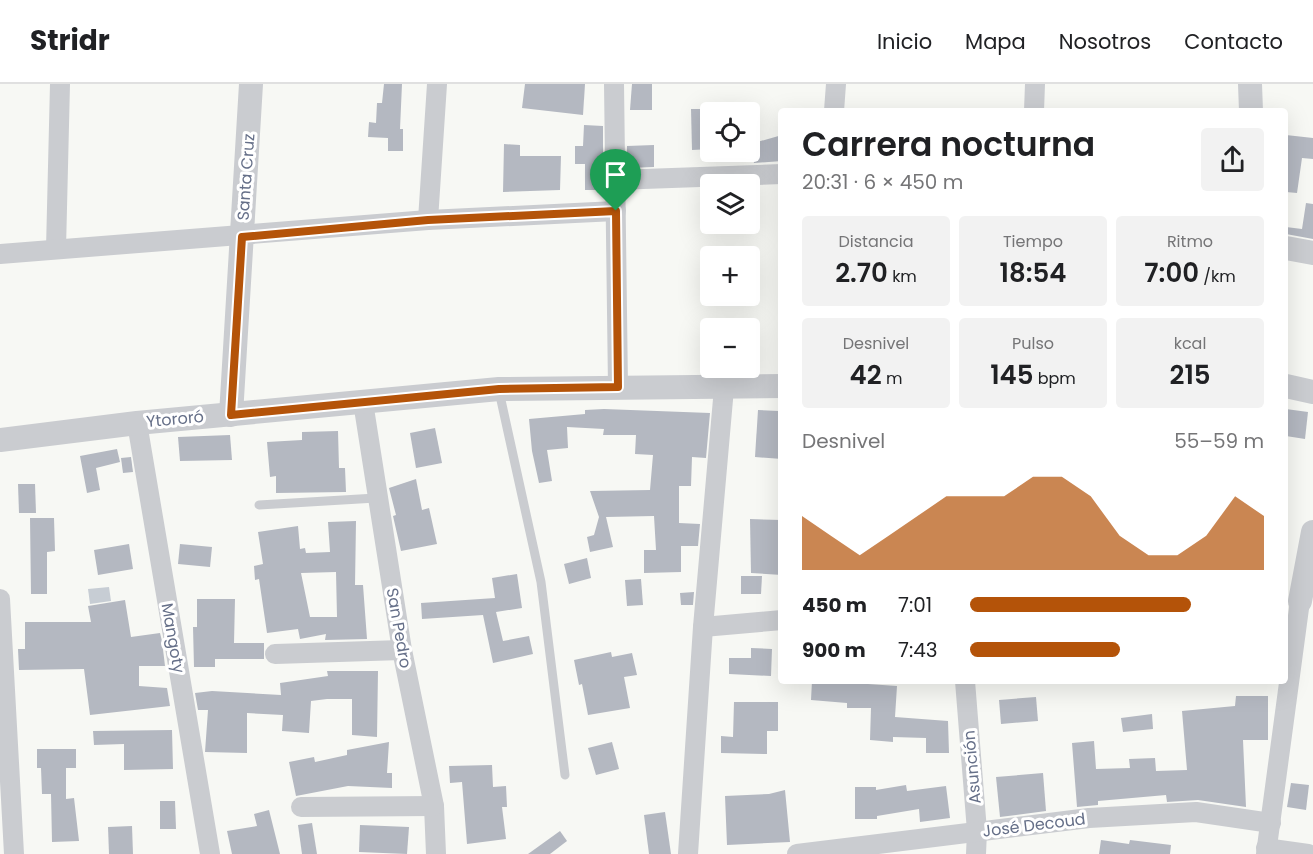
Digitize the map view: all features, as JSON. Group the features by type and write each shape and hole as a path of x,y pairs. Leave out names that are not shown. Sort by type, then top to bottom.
{"street":[{"path":"56,249 60,84"},
{"name":"Santa Cruz","path":"231,415 251,84"},
{"path":"428,220 437,84"},
{"path":"614,84 618,387"},
{"path":"834,108 836,84"},
{"path":"1034,108 1035,84"},
{"path":"1250,84 1251,108"},
{"path":"615,180 778,174"},
{"path":"0,254 242,237 428,220 616,211"},
{"path":"1288,248 1313,253"},
{"name":"Ytororó","path":"0,440 136,423 499,389 778,386"},
{"path":"1288,386 1313,392"},
{"path":"688,854 703,627 724,388"},
{"name":"San Pedro","path":"363,402 376,498 402,650 434,806 436,854"},
{"name":"Mangoty","path":"136,423 210,854"},
{"path":"1308,854 1266,851 1300,602 1313,532"},
{"path":"0,599 2,701 14,854"},
{"path":"703,627 778,620"},
{"path":"275,654 402,650"},
{"name":"Asunción","path":"964,684 977,831 976,854"},
{"path":"301,807 434,806"},
{"name":"José Decoud","path":"797,854 1089,818 1196,812 1271,822"}],"lane":[{"path":"499,389 541,582 566,775"},
{"path":"259,505 376,498"}],"shaded area":[{"path":"109,587 111,601 90,604 88,589"}],"building":[{"path":"384,84 402,84 400,129 403,129 403,151 388,151 388,138 368,137 369,122 376,123 377,103 382,103"},
{"path":"525,84 585,84 583,115 522,108"},
{"path":"632,84 652,84 652,110 630,110"},
{"path":"691,109 700,109 700,150 692,150"},
{"path":"584,125 603,126 603,190 585,190 585,164 575,164 575,146 583,146"},
{"path":"1288,135 1313,138 1313,159 1302,158 1297,193 1288,192"},
{"path":"778,136 778,161 754,163 760,162 760,141"},
{"path":"504,144 520,145 520,156 561,156 560,190 503,192"},
{"path":"654,145 654,167 627,168 627,146"},
{"path":"1306,203 1313,204 1313,239 1288,234 1288,227 1302,229"},
{"path":"1288,409 1308,412 1305,439 1288,436"},
{"path":"585,410 710,413 706,458 692,457 691,486 679,486 679,523 700,524 698,546 681,546 681,572 644,573 644,550 656,550 654,516 606,517 613,547 590,552 587,537 594,535 599,517 590,491 650,490 653,455 635,454 636,435 603,435 604,429 567,427 568,448 547,450 552,481 539,483 532,451 529,419 585,414"},
{"path":"758,410 778,411 778,459 755,457"},
{"path":"435,428 442,463 416,468 410,433"},
{"path":"338,431 339,468 345,468 346,492 276,493 276,476 270,477 267,442 302,440 302,432"},
{"path":"230,435 232,460 180,461 178,437"},
{"path":"117,449 120,462 96,468 100,490 87,493 80,456"},
{"path":"131,457 133,472 123,473 121,458"},
{"path":"416,479 422,510 429,508 437,544 401,551 393,516 396,515 389,488"},
{"path":"18,484 35,484 36,513 19,513"},
{"path":"30,518 54,518 55,551 47,552 47,594 31,594"},
{"path":"750,519 778,520 778,575 751,573"},
{"path":"356,521 355,585 363,585 367,639 325,640 326,634 300,639 298,629 267,633 259,579 255,580 254,566 263,564 258,532 298,526 300,549 305,548 306,553 330,552 328,522","holes":["336,572 337,617 310,617 301,573"]},
{"path":"129,544 133,569 98,575 94,550"},
{"path":"180,544 212,547 210,567 178,564"},
{"path":"587,558 591,578 569,584 564,564"},
{"path":"517,574 522,608 496,612 503,641 529,636 533,654 493,663 483,615 422,619 421,603 495,598 492,578"},
{"path":"741,576 762,576 761,594 741,594"},
{"path":"641,579 643,605 627,606 625,580"},
{"path":"694,592 693,605 681,605 680,593"},
{"path":"197,599 235,599 234,643 264,643 264,659 215,659 215,667 194,667 193,627 197,627"},
{"path":"125,600 131,637 160,633 162,641 165,666 139,666 139,686 167,688 170,706 90,715 84,669 19,670 18,649 25,649 25,622 91,622 88,606"},
{"path":"751,648 772,649 771,676 729,674 729,658 751,658"},
{"path":"611,652 612,657 632,653 637,675 624,677 630,708 588,715 582,684 579,685 574,660"},
{"path":"327,671 378,671 377,737 352,735 352,699 327,699 311,701 309,733 282,731 283,715 247,713 247,753 205,752 208,710 198,710 195,693 212,691 281,695 280,683 328,676"},
{"path":"812,684 897,686 895,717 948,721 949,753 926,753 926,738 893,737 893,742 870,740 871,708 847,708 847,703 811,700"},
{"path":"1236,696 1268,696 1268,740 1243,740 1246,807 1198,800 1167,802 1166,795 1098,801 1098,805 1077,807 1072,743 1094,741 1096,769 1130,768 1129,759 1155,758 1156,771 1187,770 1182,711 1235,706"},
{"path":"1036,697 1038,721 1001,724 999,700"},
{"path":"734,702 778,702 778,731 767,731 767,754 721,753 721,736 733,737"},
{"path":"1152,714 1153,729 1123,732 1121,718"},
{"path":"172,730 173,769 124,770 124,744 94,745 93,731"},
{"path":"389,742 387,773 392,773 392,788 348,786 296,796 289,762 314,757 315,762 347,755 347,750"},
{"path":"612,742 619,769 596,775 588,748"},
{"path":"37,749 76,749 76,768 66,768 66,799 74,798 79,841 52,842 51,794 42,794 41,768 37,768"},
{"path":"492,765 493,787 506,786 507,807 502,807 506,839 467,844 462,782 450,783 449,766"},
{"path":"1043,773 1046,811 1000,817 996,777"},
{"path":"1291,783 1309,785 1306,810 1287,807"},
{"path":"906,785 907,791 946,786 950,818 920,822 919,809 877,816 877,819 855,819 855,787 876,787 876,790"},
{"path":"785,790 790,842 727,845 725,796 769,794"},
{"path":"160,801 175,801 176,829 160,829"},
{"path":"269,810 280,854 232,854 227,831 257,826 254,814"},
{"path":"665,812 671,854 649,854 644,815"},
{"path":"312,823 317,854 302,854 298,825"},
{"path":"360,825 409,827 407,854 359,852"},
{"path":"132,826 133,854 109,854 108,827"},
{"path":"560,831 567,841 550,854 528,854"},
{"path":"1101,840 1129,844 1130,840 1171,845 1170,854 1099,854"}],"route":[{"path":"616,211 618,387 499,389 231,415 242,237 428,220 616,211"}]}
